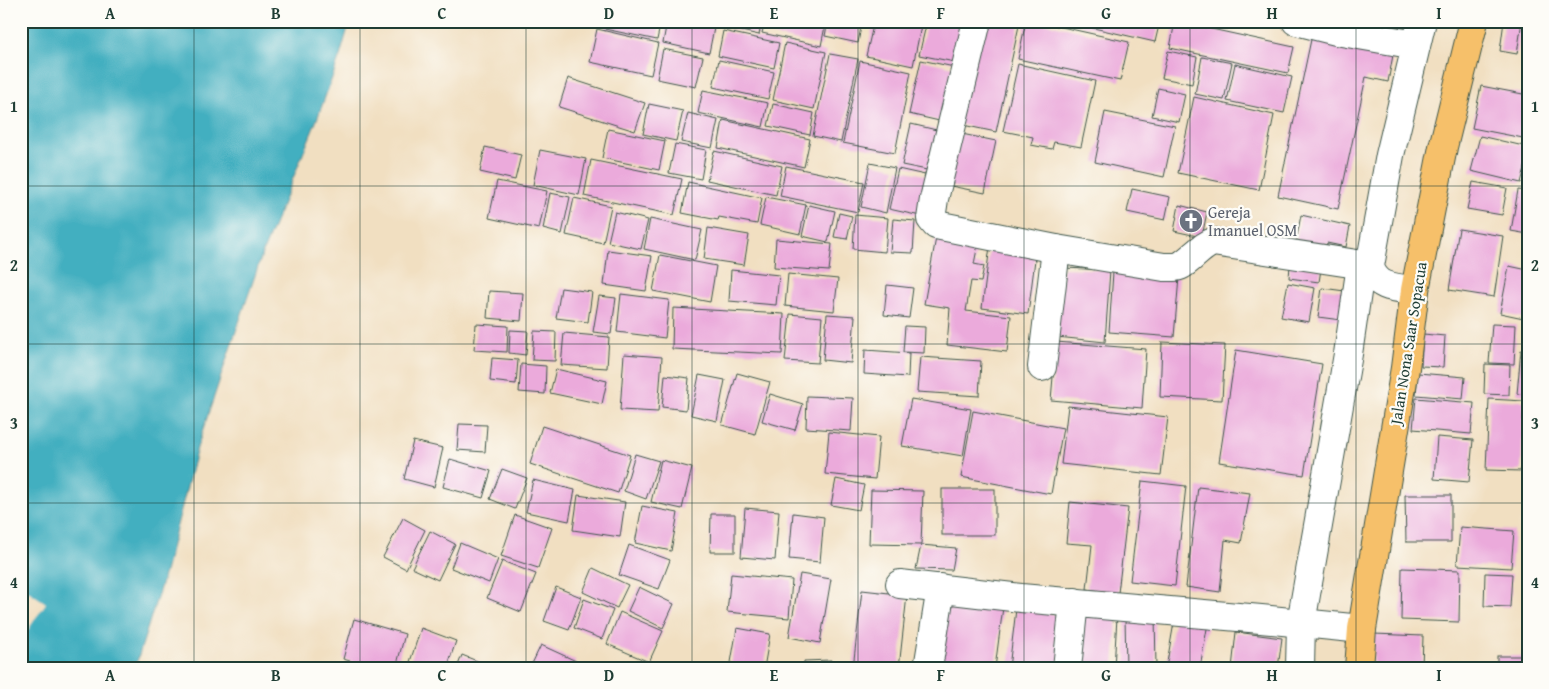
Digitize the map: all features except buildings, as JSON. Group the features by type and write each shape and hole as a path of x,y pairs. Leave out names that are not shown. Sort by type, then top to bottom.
{"main road":[{"name":"Jalan Nona Saar Sopacua","path":"1359,668 1362,629 1405,368 1415,290 1442,147 1474,21"}],"street":[{"path":"977,21 934,199 931,216 932,223 1056,249 1164,267 1176,267 1183,264 1203,246 1213,242 1365,265 1382,283 1393,288 1415,290"},
{"path":"1296,21 1336,31 1419,33 1365,265 1348,354 1301,623 1300,668"},
{"path":"1042,367 1056,249"},
{"path":"900,584 1362,629"},
{"path":"928,668 941,588"},
{"path":"1067,668 1074,602"}],"water":[{"path":"21,21 350,21 340,56 316,122 263,252 197,448 165,572 135,668 21,668"}],"pier":[{"path":"28,591 46,603 21,640 21,601"}],"place":[{"name":"Gereja Imanuel OSM","path":"1191,221"}]}
